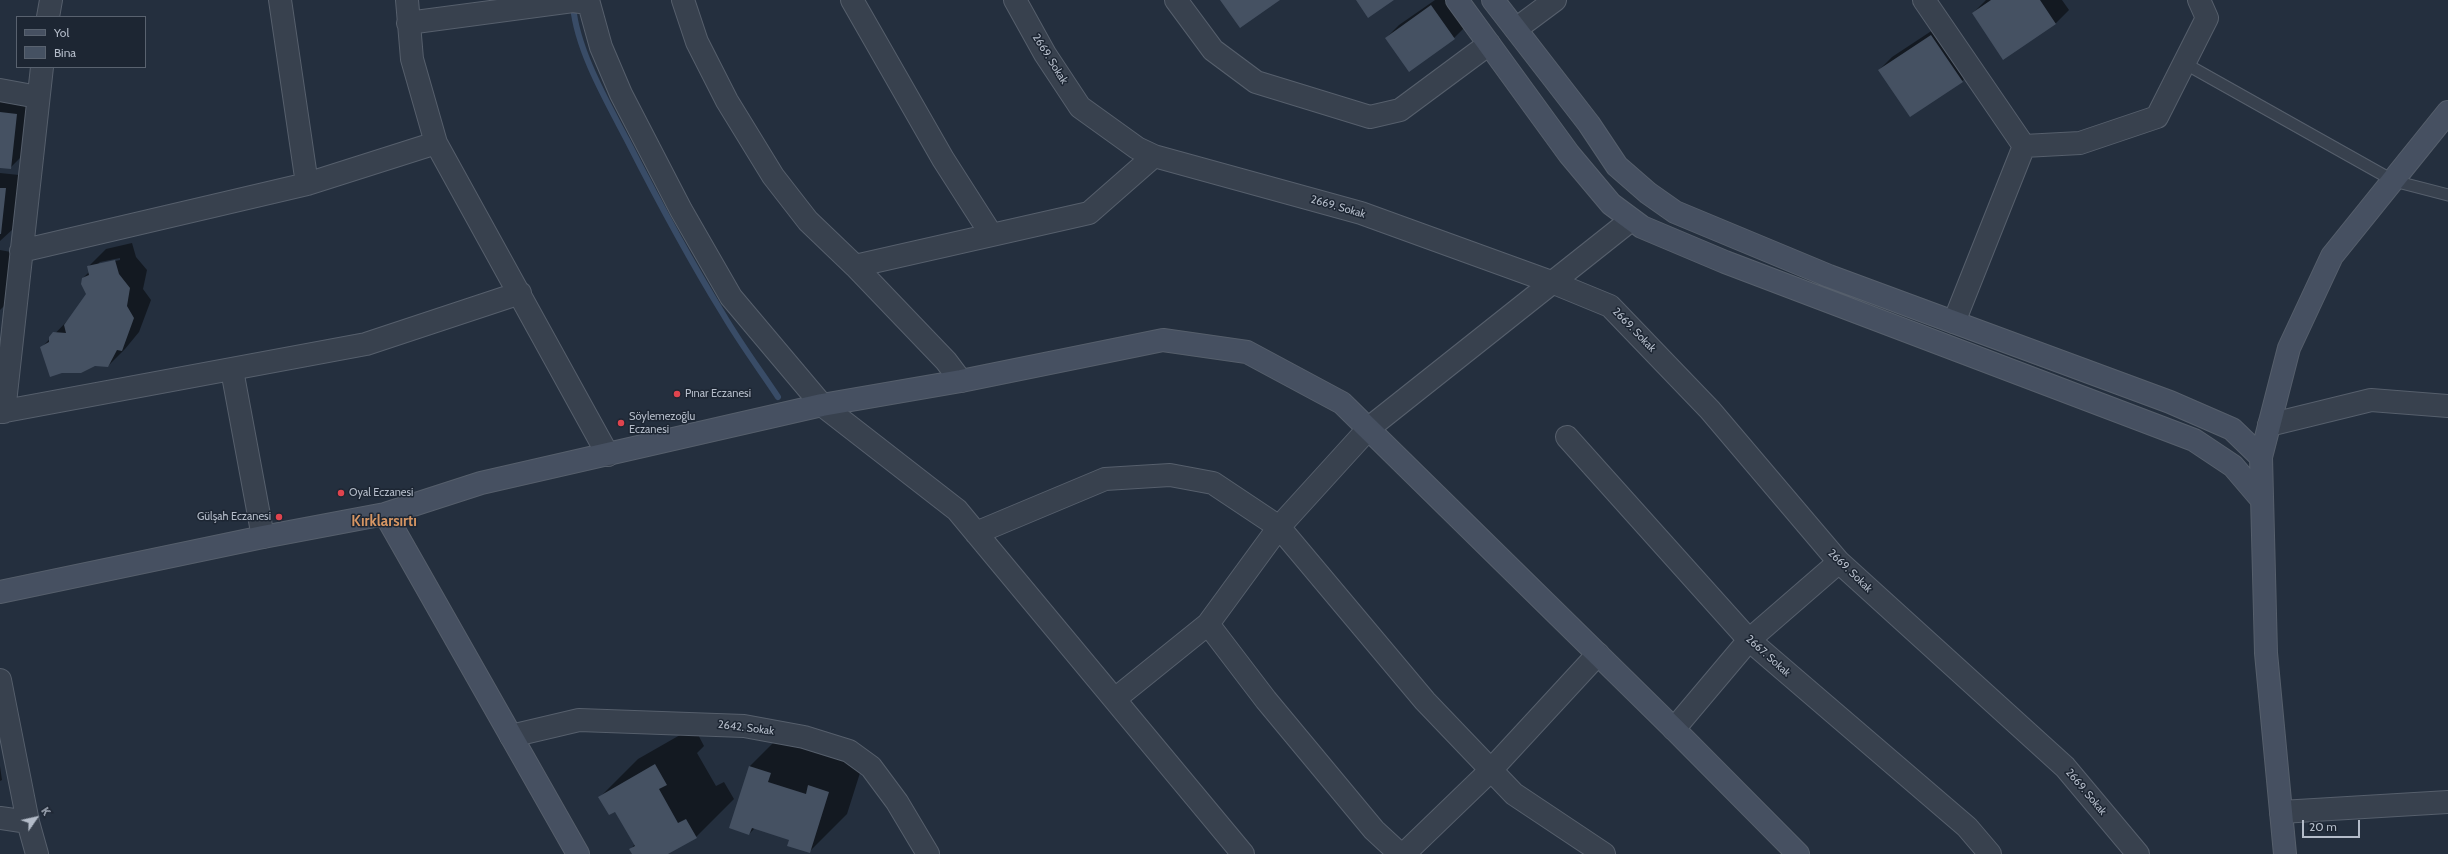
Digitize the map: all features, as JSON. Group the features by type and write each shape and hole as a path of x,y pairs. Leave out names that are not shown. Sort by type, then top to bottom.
{"street":[{"path":"48,16 51,0"},
{"path":"280,0 307,184"},
{"path":"407,0 412,59 436,143 608,455"},
{"path":"683,0 697,42 723,94 772,176 808,221 855,266 946,361 961,381"},
{"path":"852,0 943,160 991,234"},
{"name":"2669. Sokak","path":"1015,0 1045,54 1080,107 1137,148 1154,156 1361,213 1554,283 1610,306 1710,410 1839,562 2065,767 2138,854"},
{"path":"1176,0 1213,50 1256,82 1370,117 1400,110 1489,44"},
{"path":"1458,0 1569,154 1611,204 1642,228 1725,262 2194,440 2233,466 2262,500"},
{"path":"1494,0 1590,124 1617,166 1648,193 1675,212 1829,276 2170,402 2232,430 2261,457"},
{"path":"1516,30 1555,0"},
{"path":"1924,0 2024,146"},
{"path":"2024,146 2080,143 2157,117 2208,18 2199,0"},
{"path":"408,23 573,1 588,1 601,47 621,94 681,210 731,297 822,405 957,510 1243,854"},
{"path":"42,68 2,412 366,344 520,293"},
{"path":"0,90 38,97"},
{"path":"2286,854 2266,653 2261,457 2289,348 2332,256 2394,181 2448,112"},
{"path":"21,251 307,184 436,143"},
{"path":"1954,322 2024,146"},
{"path":"855,266 1089,213 1154,156"},
{"path":"1114,699 1208,624 1278,527 1369,428 1554,283 1631,220"},
{"path":"0,592 263,537 385,514 481,483 822,405 961,381 1163,340 1247,352 1342,403 1674,729 1798,854"},
{"path":"232,370 263,537"},
{"path":"2269,425 2371,400 2448,406"},
{"name":"2667. Sokak","path":"1567,437 1748,640 1967,827 1990,854"},
{"path":"976,533 1105,479 1170,475 1213,483 1278,527 1425,701 1490,771 1514,794 1604,854"},
{"path":"385,514 578,854"},
{"path":"1674,729 1748,640 1839,562"},
{"path":"1208,624 1266,700 1364,818 1400,854"},
{"path":"1404,854 1490,771 1598,654"},
{"path":"0,680 28,822 37,854"},
{"name":"2642. Sokak","path":"511,736 579,720 744,726 804,737 849,751 871,767 897,802 928,854"},
{"path":"2281,812 2448,802"},
{"path":"0,818 28,822"}],"lane":[{"path":"2184,64 2394,181 2448,195"}],"building":[{"path":"1220,0 1280,0 1240,28"},
{"path":"1356,0 1394,0 1368,18"},
{"path":"1991,0 2040,0 2056,24 2003,60 1972,13"},
{"path":"1431,5 1455,39 1409,72 1385,38"},
{"path":"1931,35 1963,82 1910,117 1878,70"},
{"path":"0,112 17,114 11,169 0,168"},
{"path":"0,188 6,188 1,234 0,234"},
{"path":"115,260 119,274 130,288 127,306 134,318 122,351 117,350 108,367 95,366 81,373 62,373 50,377 40,347 49,342 49,337 53,332 66,333 64,325 86,294 81,284 82,278 89,275 87,266"},
{"path":"655,764 667,785 659,789 678,823 686,819 697,838 668,854 632,854 629,849 635,846 615,812 609,815 598,797"},
{"path":"749,766 771,773 768,782 806,794 808,785 829,792 810,853 787,846 789,840 752,828 749,835 729,828"}],"waterway":[{"path":"573,6 580,40 586,57 610,108 710,293 736,335 778,397"}],"place":[{"name":"Pınar Eczanesi","path":"677,394"},
{"name":"Söylemezoğlu Eczanesi","path":"621,423"},
{"name":"Oyal Eczanesi","path":"341,493"},
{"name":"Gülşah Eczanesi","path":"279,517"}],"district":[{"name":"Kırklarsırtı","path":"384,522"}]}
